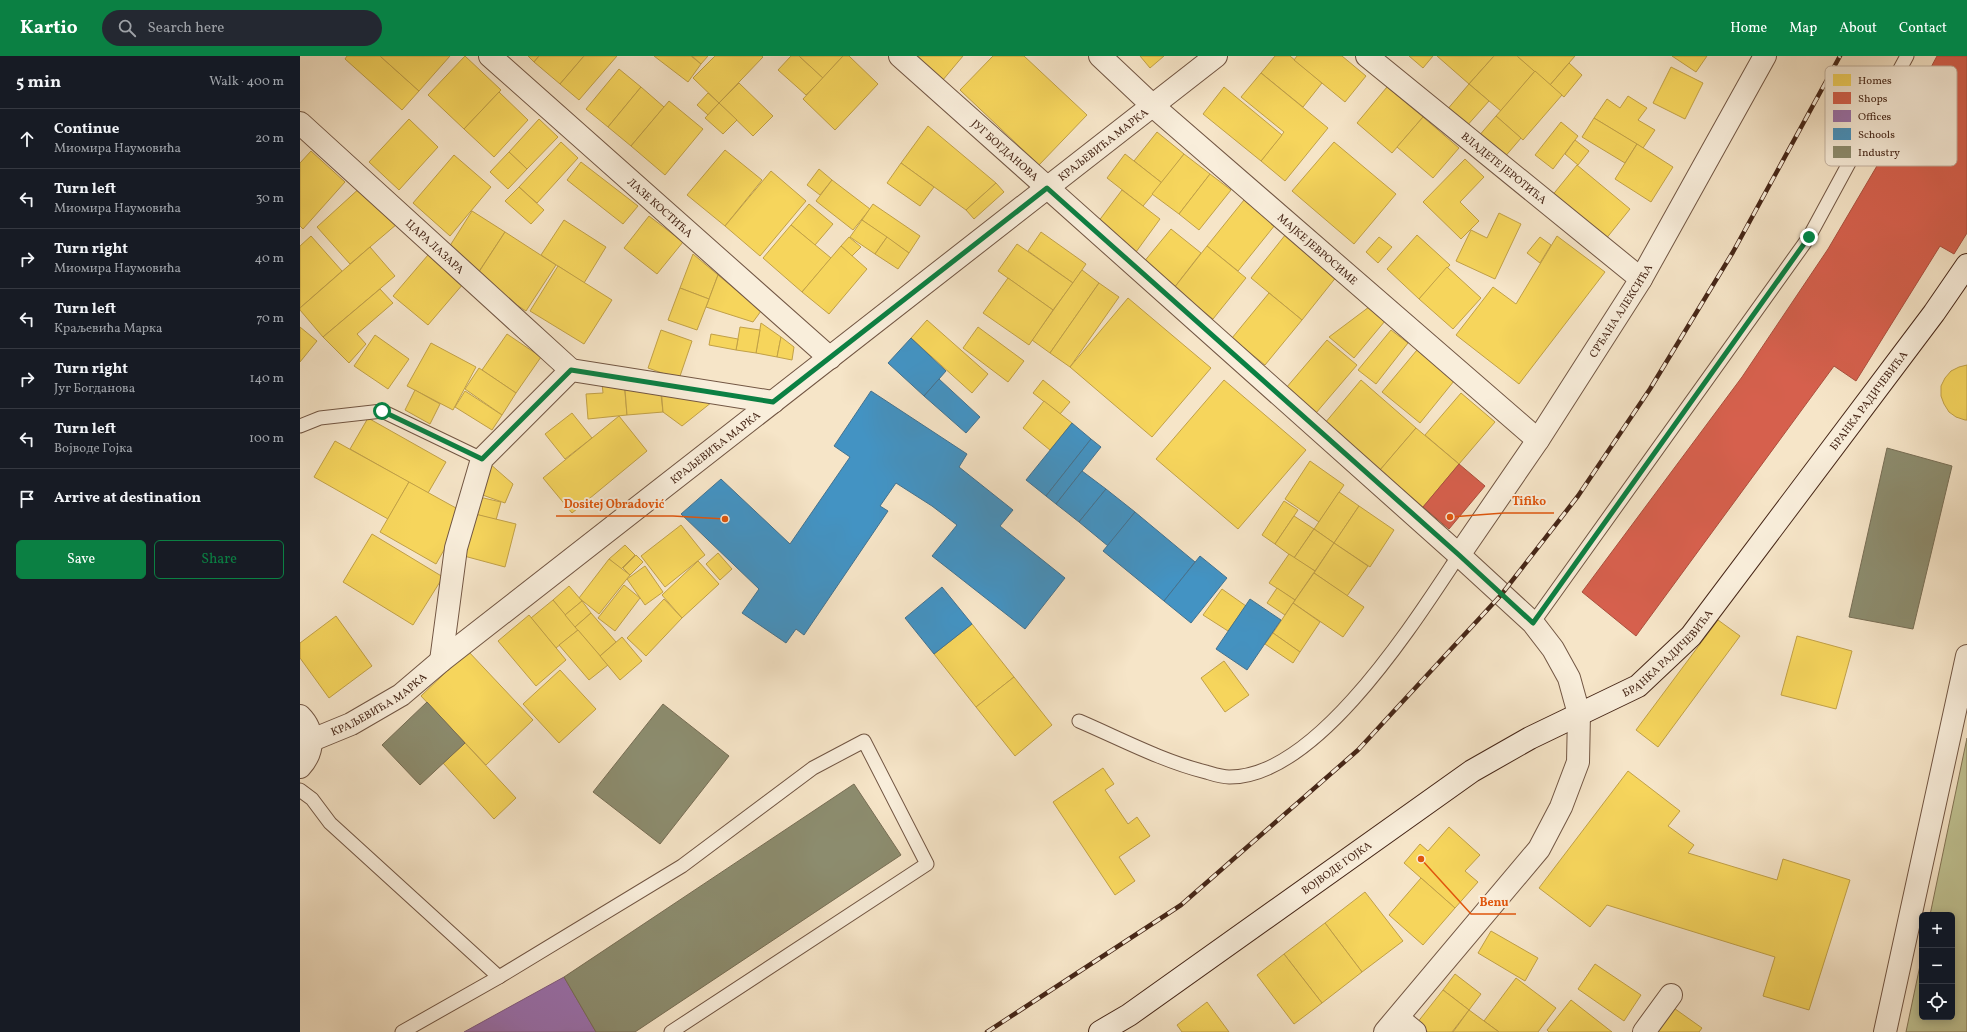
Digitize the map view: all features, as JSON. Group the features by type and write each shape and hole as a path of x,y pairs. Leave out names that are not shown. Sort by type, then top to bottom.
{"street":[{"name":"ЛАЗЕ КОСТИЋА","path":"490,56 830,358"},
{"name":"ЈУГ БОГДАНОВА","path":"900,56 1459,555 1533,623 1553,649 1569,678 1580,714"},
{"name":"МАЈКЕ ЈЕВРОСИМЕ","path":"1100,56 1153,106 1538,440"},
{"name":"КРАЉЕВИЋА МАРКА","path":"312,740 351,724 401,695 441,661 1216,56"},
{"name":"ВЛАДЕТЕ ЈЕРОТИЋА","path":"1367,56 1641,279"},
{"name":"СРЂАНА АЛЕКСИЋА","path":"1459,555 1538,440 1641,279 1764,56"},
{"name":"ЦАРА ЛАЗАРА","path":"300,123 571,370"},
{"name":"БРАНКА РАДИЧЕВИЋА","path":"1580,714 1638,686 1691,636 1934,314 1967,265"},
{"path":"441,661 456,548 482,459 571,370 773,402"},
{"path":"1885,1032 1967,656"},
{"path":"1415,1032 1392,1025 1539,849 1561,807 1578,762 1580,714"},
{"name":"ВОЈВОДЕ ГОЈКА","path":"1100,1032 1129,1015 1472,771 1530,738 1580,714"},
{"path":"300,716 307,725 312,740 310,753 300,767"},
{"path":"1644,1032 1671,995"}],"lane":[{"path":"1902,66 1907,56"},
{"path":"1533,623 1809,237 1847,166"},
{"path":"300,426 320,418 382,411 482,459"},
{"path":"1080,721 1181,766 1228,778 1255,775 1285,758 1313,738 1338,717 1361,693 1411,626 1459,555"},
{"path":"402,1032 499,977 682,866 813,768 864,741 928,864 671,1032"},
{"path":"300,790 312,799 330,823 499,977"}],"green space":[{"path":"1967,738 1967,1032 1906,1032 1919,970 1919,1020 1955,1020 1955,912 1931,912"}],"building: Homes":[{"path":"347,56 380,56 419,91 402,110 345,59"},
{"path":"380,56 450,56 419,91"},
{"path":"465,56 501,90 464,129 428,95"},
{"path":"528,56 539,56 534,62"},
{"path":"539,56 584,56 560,84 534,62"},
{"path":"584,56 617,56 579,100 560,84"},
{"path":"654,56 691,56 701,64 688,82"},
{"path":"692,56 708,56 701,64"},
{"path":"715,56 763,57 719,103 693,78"},
{"path":"791,56 799,56 823,78 806,95 778,70"},
{"path":"799,56 843,56 823,78"},
{"path":"843,56 849,56 878,84 835,130 803,99"},
{"path":"914,56 963,56 942,81"},
{"path":"993,56 1024,56 1087,115 1039,165 960,90"},
{"path":"1140,56 1164,56 1150,68"},
{"path":"1275,56 1290,56 1322,83 1303,107 1261,73"},
{"path":"1297,56 1342,56 1366,76 1345,102 1294,60"},
{"path":"1409,56 1433,56 1423,68"},
{"path":"1437,56 1494,56 1469,84"},
{"path":"1494,56 1517,56 1535,71 1501,111 1469,84"},
{"path":"1517,56 1575,56 1550,85"},
{"path":"1672,56 1707,56 1696,72"},
{"path":"1569,63 1582,75 1564,97 1550,85"},
{"path":"1671,67 1703,83 1685,119 1653,103"},
{"path":"619,69 641,87 608,127 586,109"},
{"path":"1535,71 1562,95 1523,140 1496,116"},
{"path":"1261,73 1328,128 1285,181 1261,161 1284,132 1241,97"},
{"path":"739,83 773,116 753,136 719,103"},
{"path":"1469,84 1489,101 1465,128 1446,111"},
{"path":"641,87 664,107 631,146 608,127"},
{"path":"1224,87 1282,135 1261,161 1203,114"},
{"path":"1387,87 1423,117 1392,153 1357,123"},
{"path":"499,92 528,120 494,157 464,129"},
{"path":"708,93 719,103 708,115 697,105"},
{"path":"1628,96 1647,108 1638,120 1655,130 1643,148 1594,118 1607,99 1620,108"},
{"path":"669,101 703,129 665,175 631,146"},
{"path":"719,103 737,120 723,134 705,118"},
{"path":"1496,116 1521,138 1503,159 1478,137"},
{"path":"1423,117 1459,148 1433,178 1397,147"},
{"path":"1594,118 1637,144 1625,163 1582,137"},
{"path":"409,119 438,147 399,190 369,162"},
{"path":"539,119 558,137 527,169 509,152"},
{"path":"1561,122 1578,136 1553,169 1535,155"},
{"path":"928,126 996,183 966,210 901,163"},
{"path":"1157,132 1184,154 1162,183 1134,161"},
{"path":"1575,140 1589,151 1578,165 1565,154"},
{"path":"561,142 578,158 537,203 519,187"},
{"path":"1334,142 1396,194 1354,244 1292,191"},
{"path":"1637,144 1673,167 1651,202 1615,179"},
{"path":"725,150 762,180 725,226 687,195"},
{"path":"311,151 345,182 303,229 300,226 300,163"},
{"path":"509,152 527,169 508,189 490,172"},
{"path":"1125,154 1162,183 1143,206 1107,178"},
{"path":"1184,154 1210,174 1179,214 1152,194"},
{"path":"454,155 491,187 450,236 413,203"},
{"path":"1465,159 1484,177 1460,202 1479,221 1461,239 1423,202"},
{"path":"581,162 638,206 623,224 567,180"},
{"path":"901,163 934,187 920,206 887,183"},
{"path":"1577,165 1630,209 1605,240 1551,197"},
{"path":"819,169 832,180 820,195 807,185"},
{"path":"771,171 806,201 760,256 725,226"},
{"path":"1210,174 1231,190 1199,230 1179,214"},
{"path":"832,180 870,209 853,230 816,201"},
{"path":"996,183 1004,192 974,219 966,210"},
{"path":"362,186 397,224 350,264 317,227"},
{"path":"519,187 544,210 531,224 505,201"},
{"path":"1122,190 1160,219 1136,252 1098,222"},
{"path":"1244,200 1275,225 1238,271 1207,246"},
{"path":"809,204 833,224 815,245 791,225"},
{"path":"873,204 920,236 909,253 862,220"},
{"path":"472,211 505,232 478,273 446,252"},
{"path":"1499,213 1521,224 1495,279 1456,261 1471,230 1487,238"},
{"path":"649,216 683,242 657,274 624,248"},
{"path":"564,220 606,247 584,283 541,255"},
{"path":"862,220 887,237 875,254 850,237"},
{"path":"791,225 831,258 802,292 763,258"},
{"path":"1171,229 1201,253 1174,288 1143,263"},
{"path":"505,232 556,265 526,311 475,278"},
{"path":"1041,232 1086,264 1073,283 1028,251"},
{"path":"1286,234 1337,276 1302,320 1251,278"},
{"path":"1417,235 1450,265 1419,299 1387,269"},
{"path":"311,236 342,271 300,308 300,246"},
{"path":"1557,236 1605,272 1519,384 1456,335 1493,287 1516,304"},
{"path":"849,237 861,247 852,256 841,246"},
{"path":"887,237 909,253 898,269 875,254"},
{"path":"1379,237 1392,247 1378,263 1366,252"},
{"path":"1540,237 1551,245 1540,263 1527,253"},
{"path":"1017,244 1073,283 1053,310 998,271"},
{"path":"841,246 867,269 829,314 802,292"},
{"path":"1207,246 1246,278 1213,319 1174,288"},
{"path":"370,247 395,276 323,337 300,310 300,308"},
{"path":"434,248 469,277 428,325 393,296"},
{"path":"693,254 718,275 709,299 680,288"},
{"path":"558,266 612,300 584,344 530,311"},
{"path":"1447,267 1481,298 1453,329 1419,299"},
{"path":"1082,270 1099,283 1050,353 1032,340"},
{"path":"718,275 761,311 753,322 706,307"},
{"path":"1008,278 1053,310 1029,345 983,313"},
{"path":"1099,283 1119,297 1070,367 1050,353"},
{"path":"680,288 709,299 697,330 668,320"},
{"path":"380,289 393,303 357,334 366,344 349,363 323,337"},
{"path":"1269,293 1302,320 1265,365 1232,338"},
{"path":"1128,298 1211,368 1152,437 1070,367"},
{"path":"1369,307 1385,321 1354,358 1329,337"},
{"path":"927,320 988,374 972,393 911,338"},
{"path":"761,323 781,337 777,357 756,353"},
{"path":"300,327 317,341 300,362"},
{"path":"740,327 760,330 756,353 736,350"},
{"path":"978,327 1024,361 1008,382 963,348"},
{"path":"661,330 692,341 679,379 648,368"},
{"path":"1391,330 1408,343 1376,384 1358,370"},
{"path":"507,334 541,357 516,393 482,370"},
{"path":"711,334 738,339 736,350 709,345"},
{"path":"375,335 409,359 388,389 354,366"},
{"path":"781,337 794,347 792,360 777,357"},
{"path":"1327,340 1357,365 1316,413 1286,388"},
{"path":"431,343 476,367 453,410 407,386"},
{"path":"1417,350 1454,381 1420,423 1382,392"},
{"path":"1967,365 1967,420 1965,420 1956,417 1949,412 1941,396 1941,386 1951,371"},
{"path":"479,368 516,393 502,415 465,389"},
{"path":"1043,380 1070,402 1060,414 1033,393"},
{"path":"1224,380 1306,450 1238,529 1156,459"},
{"path":"1361,380 1416,428 1380,470 1325,423"},
{"path":"624,381 627,415 588,419 586,394 603,393 602,383"},
{"path":"660,386 663,412 627,415 625,390"},
{"path":"661,387 712,402 682,426 663,412"},
{"path":"415,390 440,404 430,424 405,410"},
{"path":"465,391 502,415 492,430 455,407"},
{"path":"1461,393 1495,422 1459,464 1425,435"},
{"path":"1044,401 1072,423 1050,450 1023,428"},
{"path":"572,413 592,438 565,459 545,434"},
{"path":"619,416 647,451 572,513 543,478"},
{"path":"368,418 446,462 428,493 350,449"},
{"path":"1416,428 1459,464 1423,507 1380,470"},
{"path":"335,441 409,482 388,519 314,477"},
{"path":"1310,461 1344,485 1319,522 1285,499"},
{"path":"489,463 513,484 505,503 477,493"},
{"path":"409,482 465,513 436,564 380,532"},
{"path":"1339,492 1359,506 1334,543 1314,529"},
{"path":"479,497 501,502 496,520 475,514"},
{"path":"1284,501 1298,510 1275,544 1262,535"},
{"path":"1359,506 1394,530 1370,567 1334,543"},
{"path":"475,514 516,524 505,567 464,556"},
{"path":"1294,516 1314,529 1294,558 1275,544"},
{"path":"681,525 705,555 665,587 641,556"},
{"path":"1314,529 1334,543 1315,571 1294,558"},
{"path":"372,534 443,577 413,625 343,582"},
{"path":"1334,543 1368,566 1347,596 1314,573"},
{"path":"625,545 635,555 621,569 609,559"},
{"path":"718,553 732,569 720,580 706,564"},
{"path":"1289,554 1315,571 1295,600 1269,583"},
{"path":"636,555 643,562 630,575 623,568"},
{"path":"609,559 630,575 599,614 579,598"},
{"path":"698,561 719,584 682,618 662,595"},
{"path":"645,566 663,592 645,605 627,579"},
{"path":"1314,573 1364,607 1343,637 1293,603"},
{"path":"624,585 640,598 615,631 598,618"},
{"path":"569,586 582,601 565,615 553,600"},
{"path":"1277,588 1295,600 1285,615 1267,603"},
{"path":"1222,589 1246,606 1228,631 1203,615"},
{"path":"664,599 682,618 646,656 627,638"},
{"path":"553,600 578,630 556,648 531,618"},
{"path":"582,601 591,613 575,627 565,615"},
{"path":"1293,603 1320,622 1300,652 1273,633"},
{"path":"591,613 616,642 600,656 575,627"},
{"path":"529,615 566,660 536,686 498,641"},
{"path":"336,616 372,666 329,698 300,658 300,643"},
{"path":"1718,620 1740,636 1658,747 1636,730"},
{"path":"972,624 1014,677 976,707 934,654"},
{"path":"578,630 608,665 589,680 559,645"},
{"path":"1273,633 1300,652 1293,663 1265,644"},
{"path":"1797,636 1852,651 1836,709 1781,695"},
{"path":"622,637 642,661 620,680 600,656"},
{"path":"468,651 533,720 486,765 421,696"},
{"path":"1224,661 1249,695 1225,712 1201,678"},
{"path":"560,670 596,709 559,743 523,704"},
{"path":"1014,677 1052,725 1015,756 976,707"},
{"path":"465,743 516,798 494,819 443,763"},
{"path":"1103,768 1114,784 1105,790 1128,824 1137,817 1150,836 1119,857 1135,881 1115,895 1053,802"},
{"path":"1628,771 1680,811 1668,826 1694,845 1688,853 1777,880 1783,859 1850,880 1809,1010 1763,996 1775,957 1607,905 1590,927 1539,888"},
{"path":"1449,827 1480,855 1465,871 1478,882 1455,908 1404,863 1420,844 1428,851"},
{"path":"1421,878 1455,908 1423,945 1389,915"},
{"path":"1365,892 1403,941 1362,972 1325,923"},
{"path":"1325,923 1362,972 1322,1003 1284,954"},
{"path":"1491,931 1538,958 1525,981 1478,953"},
{"path":"1284,954 1322,1003 1294,1024 1257,975"},
{"path":"1595,964 1641,995 1624,1021 1578,989"},
{"path":"1455,974 1481,994 1469,1010 1443,990"},
{"path":"1516,978 1556,1008 1538,1032 1499,1032 1484,1021"},
{"path":"1443,990 1469,1010 1452,1032 1428,1032 1417,1023"},
{"path":"1571,1000 1612,1032 1549,1032 1547,1030"},
{"path":"1207,1002 1229,1032 1182,1032 1177,1025"},
{"path":"1671,1006 1702,1028 1699,1032 1651,1032"},
{"path":"1469,1010 1499,1032 1453,1032"}],"building: Shops":[{"path":"1937,56 1967,56 1967,233 1954,254 1940,246 1856,381 1834,366 1636,636 1582,592 1742,377 1828,249 1877,166 1957,166 1957,66 1932,66"},
{"path":"1459,464 1485,486 1449,529 1423,507"}],"building: Offices":[{"path":"564,977 596,1032 464,1032"}],"building: Schools":[{"path":"911,338 946,371 924,396 888,363"},
{"path":"939,379 980,417 966,433 924,396"},
{"path":"871,391 967,454 959,467 1013,510 1000,526 1065,578 1025,629 932,556 957,525 932,506 896,483 880,506 888,511 804,635 796,629 786,643 742,613 759,589 681,514 721,479 790,544 850,457 834,446"},
{"path":"1072,423 1091,439 1046,496 1026,480"},
{"path":"1091,439 1101,447 1056,504 1046,496"},
{"path":"1082,471 1106,489 1079,522 1056,504"},
{"path":"1106,489 1135,512 1108,546 1079,522"},
{"path":"1135,512 1195,562 1164,601 1103,551"},
{"path":"1200,556 1227,578 1191,623 1164,601"},
{"path":"942,587 972,624 934,654 905,618"},
{"path":"1250,599 1281,620 1247,670 1216,649"}],"building: Industry":[{"path":"1887,448 1952,466 1913,629 1849,617"},
{"path":"427,702 465,743 420,785 382,745"},
{"path":"663,704 729,756 660,844 593,792"},
{"path":"854,784 901,855 635,1032 596,1032 564,977"}],"railway":[{"path":"1835,66 1840,56"},
{"path":"987,1032 1181,905 1358,750 1501,595 1578,496 1650,389 1733,252 1825,83"}],"place":[{"name":"Tifiko","path":"1450,517"},
{"name":"Dositej Obradović","path":"725,519"},
{"name":"Benu","path":"1421,859"}],"route":[{"path":"382,411 482,459 571,370 773,402 1047,188 1459,555 1533,623 1809,237"}]}
